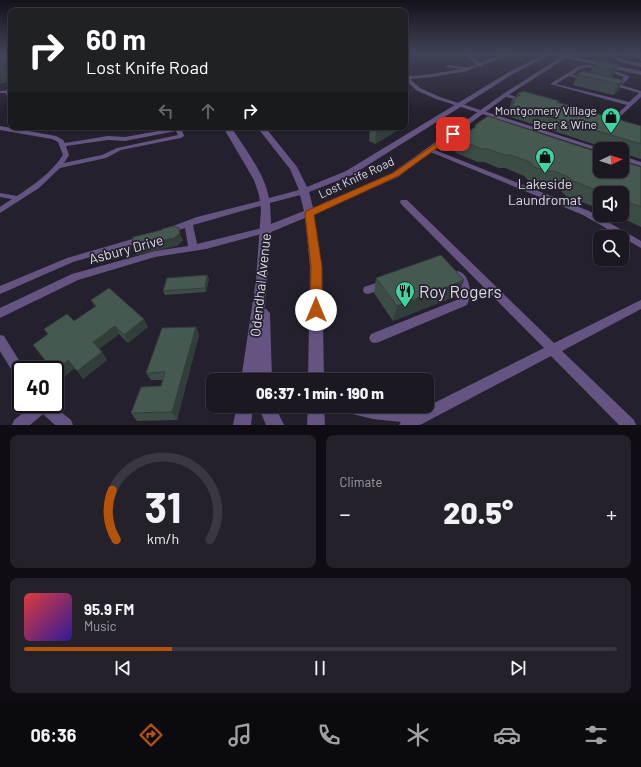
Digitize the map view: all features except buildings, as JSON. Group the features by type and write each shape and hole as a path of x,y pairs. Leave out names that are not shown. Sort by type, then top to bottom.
{"street":[{"name":"Lost Knife Road","path":"264,202 304,191 349,173 510,74"},
{"name":"Lost Knife Road","path":"266,230 309,214 396,175 505,95 538,74"},
{"name":"Odendhal Avenue","path":"229,130 247,159 262,189 264,202 266,230 263,281 250,373"},
{"path":"263,130 294,169 304,191 309,214 316,267 316,373"},
{"path":"263,281 264,373"},
{"path":"242,425 244,413"},
{"path":"269,413 275,425"},
{"path":"316,413 316,425"}],"lane":[{"path":"408,78 438,74"},
{"path":"615,74 627,78"},
{"path":"618,74 627,78"},
{"path":"588,77 582,78 568,75 552,84 630,104"},
{"path":"618,86 627,78"},
{"path":"408,80 418,89 427,94 593,148"},
{"path":"604,83 641,92"},
{"path":"641,87 639,88 641,92"},
{"path":"608,125 641,92"},
{"path":"505,95 530,102"},
{"path":"601,123 615,127"},
{"path":"528,127 544,141"},
{"path":"0,211 52,174 60,166 66,155 64,145 61,141 54,137 22,130"},
{"path":"64,145 108,138 125,140 169,130"},
{"path":"60,166 104,158 119,149 182,136 179,130"},
{"path":"430,150 586,213 641,245"},
{"path":"629,160 641,164"},
{"path":"0,194 18,198"},
{"name":"Asbury Drive","path":"0,290 70,260 158,235 188,223 264,202"},
{"path":"404,202 629,425"},
{"path":"188,223 194,248"},
{"name":"Asbury Drive","path":"0,313 75,277 155,254 194,248 266,230"},
{"path":"375,338 465,300 463,281 456,272 449,268"},
{"path":"368,290 398,279"},
{"path":"406,425 641,304"},
{"path":"0,340 13,361"},
{"path":"19,425 33,413"},
{"path":"52,413 66,425"},
{"path":"383,413 421,417"}],"place":[{"name":"Montgomery Village Beer & Wine","path":"611,134"},
{"name":"Lakeside Laundromat","path":"545,174"},
{"name":"Roy Rogers","path":"405,308"}],"route":[{"path":"316,310 316,267 309,214 396,175 453,134"}]}
